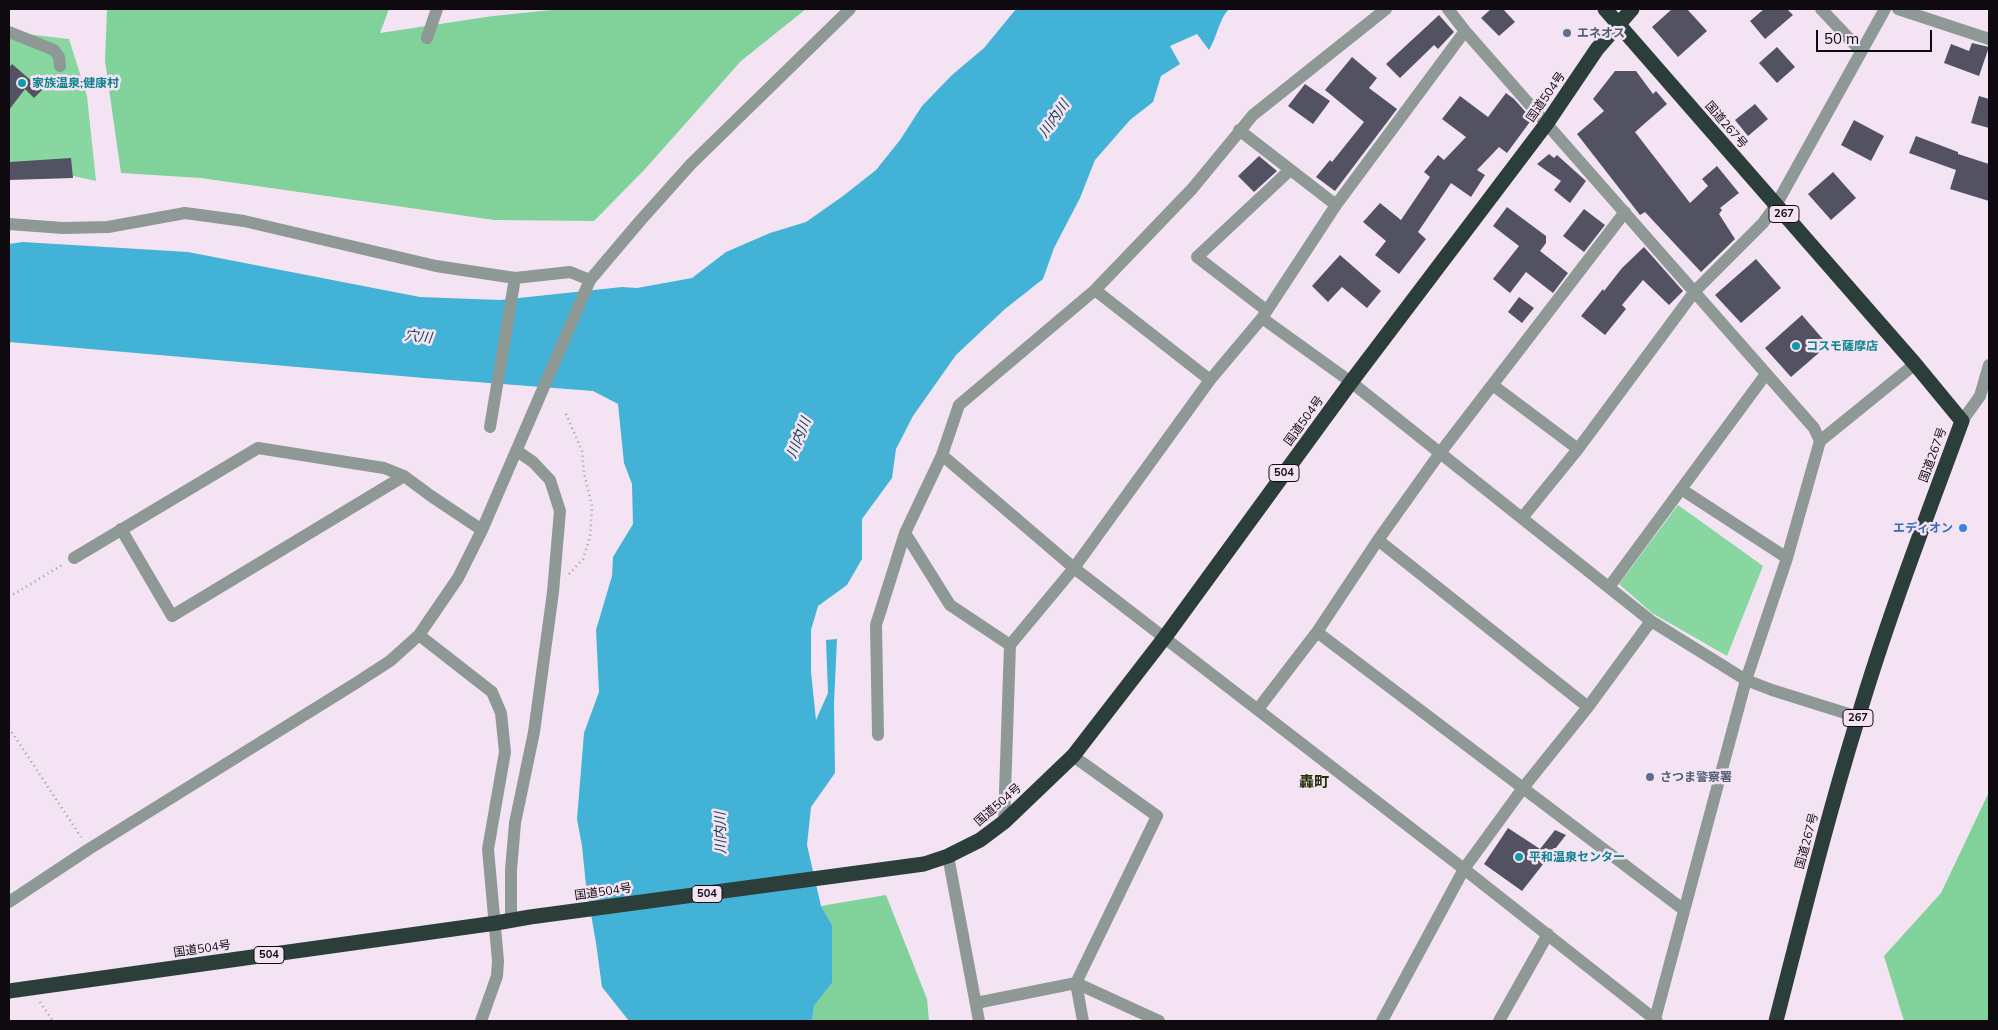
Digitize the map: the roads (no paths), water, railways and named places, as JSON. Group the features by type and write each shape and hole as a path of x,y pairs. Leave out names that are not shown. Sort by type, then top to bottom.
{"highway":[{"name":"国道267号","path":"1605,9 1915,364 1962,421 1887,626 1858,717 1826,827 1776,1021"},
{"name":"国道504号","path":"9,991 530,917 924,864 948,856 980,840 1004,822 1073,756 1165,637 1350,382 1546,123 1597,49 1632,9"}],"street":[{"path":"427,38 437,9"},
{"path":"9,902 89,849 390,661 419,635 458,578 482,530 590,280 640,220 691,164 850,9"},
{"path":"878,736 876,625 905,533 942,455 959,405 1095,290 1192,189 1253,115 1386,9"},
{"path":"1448,9 1465,31 1814,428 1820,441"},
{"path":"1821,9 1861,51"},
{"path":"1522,518 1578,449 1695,291 1763,222 1776,205 1885,9"},
{"path":"1898,9 1989,39"},
{"path":"1004,822 1010,646 1074,568 1210,380 1264,314 1336,204 1465,31"},
{"path":"9,32 54,50 59,57 60,66"},
{"path":"1239,130 1336,204"},
{"path":"1290,170 1197,257 1264,314 1651,621 1746,680 1858,717"},
{"path":"1258,709 1317,632 1378,540 1440,453 1494,386 1625,212"},
{"path":"9,224 64,228 108,227 186,213 244,222 515,283 570,272 590,280"},
{"path":"490,428 515,283"},
{"path":"1095,290 1210,380"},
{"path":"942,455 1074,568 1548,934 1656,1020 1746,680 1787,558 1820,441 1915,364"},
{"path":"1962,421 1985,397 1989,365"},
{"path":"1609,587 1766,374"},
{"path":"1494,386 1578,449"},
{"path":"74,558 258,448 384,468 404,476 482,530"},
{"path":"481,1021 497,976 511,870 515,823 534,732 553,592 560,510 550,480 533,462 517,451"},
{"path":"121,529 172,616 404,476"},
{"path":"1681,489 1787,558"},
{"path":"905,533 950,605 1010,646"},
{"path":"1378,540 1588,707"},
{"path":"1382,1021 1464,869 1523,788 1588,707 1651,621"},
{"path":"1317,632 1684,910"},
{"path":"419,635 492,692 501,714 505,752 488,849 504,922"},
{"path":"1073,756 1157,816 1076,983 1083,1021"},
{"path":"948,856 979,1021"},
{"path":"1499,1021 1548,934"},
{"path":"976,1002 1076,983 1159,1021"}],"water":[{"path":"1016,9 1229,9 1209,50 1197,34 1170,46 1180,64 1161,76 1153,102 1130,120 1095,160 1080,198 1054,248 1043,279 1005,309 956,355 913,416 896,449 892,478 862,519 862,559 847,585 818,606 811,630 811,672 816,720 828,693 826,640 837,639 834,703 835,773 811,807 807,845 821,906 832,925 832,983 814,1006 812,1021 629,1021 602,987 577,819 584,733 599,692 596,630 612,576 613,557 633,524 632,484 624,463 618,404 593,391 9,342 9,244 23,242 188,252 420,297 500,300 622,287 637,288 692,278 726,252 770,233 806,222 876,170 900,140 922,106 952,75 984,48"}],"place":[{"name":"エネオス","path":"1567,33"},
{"name":"家族温泉;健康村","path":"22,83"},
{"name":"コスモ薩摩店","path":"1796,346"},
{"name":"エディオン","path":"1963,528"},
{"name":"さつま警察署","path":"1650,777"},
{"name":"平和温泉センター","path":"1519,857"}],"district":[{"name":"轟町","path":"1314,782"}],"water label":[{"name":"川内川","path":"1054,119"},
{"name":"穴川","path":"418,337"},
{"name":"川内川","path":"799,438"},
{"name":"川内川","path":"721,833"}]}
